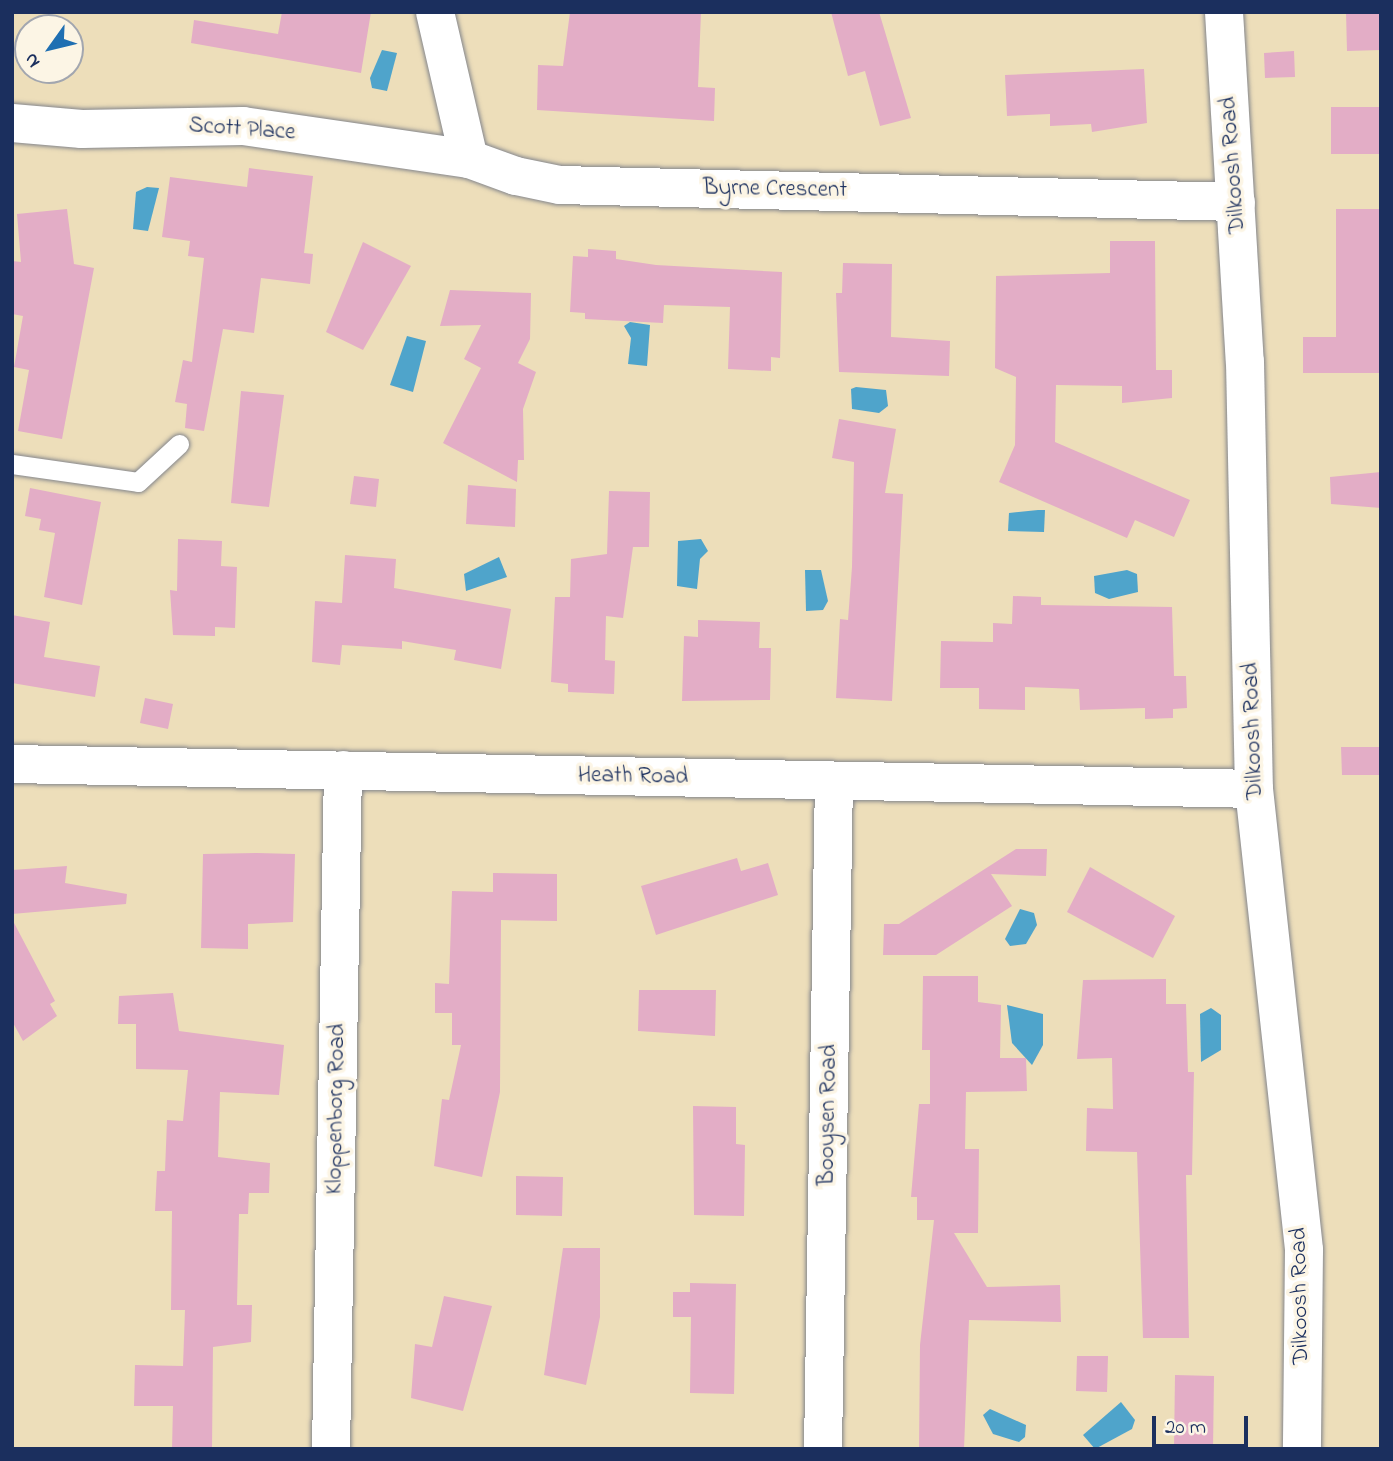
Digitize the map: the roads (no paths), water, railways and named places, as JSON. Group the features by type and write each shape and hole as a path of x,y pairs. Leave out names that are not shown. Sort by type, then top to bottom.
{"street":[{"path":"435,12 469,159"},
{"name":"Dilkoosh Road","path":"1224,12 1236,202 1254,789 1304,1250 1302,1449"},
{"name":"Scott Place","path":"12,123 82,129 243,126 469,159"},
{"name":"Byrne Crescent","path":"469,159 559,185 1236,202"},
{"name":"Heath Road","path":"12,764 1254,789"},
{"name":"Kloppenborg Road","path":"331,1449 343,770"},
{"name":"Booysen Road","path":"823,1449 834,781"}],"lane":[{"path":"12,464 138,482 179,444"}],"water":[{"path":"382,50 397,53 387,91 372,88 370,78"},
{"path":"147,187 159,188 148,231 133,229 136,192"},
{"path":"630,322 650,325 647,366 628,364 631,338 624,326"},
{"path":"407,336 426,341 413,392 390,385"},
{"path":"856,387 886,390 888,406 879,413 852,409 851,389"},
{"path":"1045,510 1044,532 1008,531 1009,513"},
{"path":"701,539 708,551 700,559 697,589 677,586 678,541"},
{"path":"499,557 507,577 466,591 464,574"},
{"path":"805,570 821,570 828,601 823,610 806,611"},
{"path":"1127,570 1137,574 1138,592 1109,599 1095,593 1094,576"},
{"path":"1020,909 1034,913 1037,925 1026,944 1010,946 1005,939"},
{"path":"1007,1005 1043,1014 1043,1045 1032,1065 1012,1043"},
{"path":"1211,1008 1221,1015 1221,1050 1201,1062 1200,1014"},
{"path":"1121,1402 1135,1420 1132,1429 1095,1449 1083,1435"},
{"path":"990,1409 1026,1425 1025,1437 1019,1442 993,1434 983,1415"}]}
